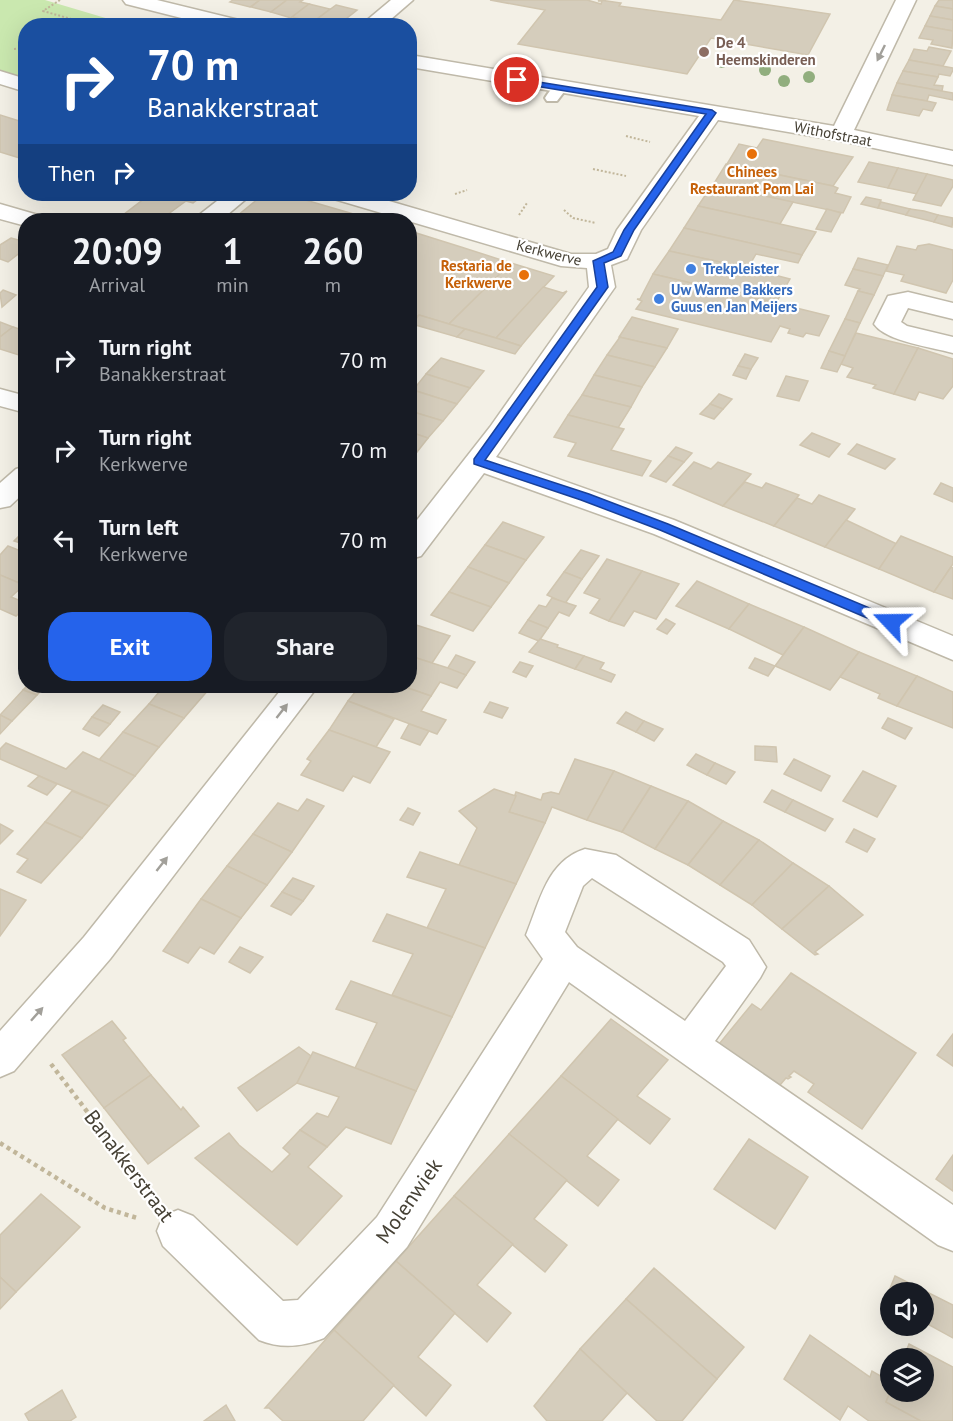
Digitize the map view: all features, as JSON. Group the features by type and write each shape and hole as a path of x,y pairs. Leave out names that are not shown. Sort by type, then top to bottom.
{"street":[{"path":"133,0 207,18"},
{"path":"380,18 403,0"},
{"path":"841,134 906,0"},
{"path":"417,63 556,93 712,113"},
{"path":"0,77 18,83"},
{"name":"Withofstraat","path":"712,113 841,134 953,158"},
{"name":"Kerkwerve","path":"417,216 570,261 598,261 618,254 629,230 712,113"},
{"path":"216,213 231,201"},
{"name":"Kerkwerve","path":"366,201 407,213"},
{"path":"0,211 18,216"},
{"path":"417,537 478,462 602,287 598,261"},
{"path":"953,311 908,300 897,301 887,324 898,331 953,345"},
{"path":"478,462 585,497 654,523 953,649"},
{"path":"0,499 18,482"},
{"path":"0,1059 97,948 297,693"},
{"path":"689,1046 747,967 736,951 603,865 585,863 568,877 545,935 564,958 689,1046 953,1230"},
{"name":"Molenwiek","path":"178,1231 275,1324 308,1322 392,1232 564,958"}],"path":[{"path":"60,0 43,11 67,18"},
{"name":"Banakkerstraat","path":"24,1029 178,1231"},
{"name":"Banakkerstraat","path":"0,1143 105,1208 178,1231"}],"green space":[{"path":"0,0 45,0 105,18 18,18 18,75 12,77 0,73"}],"building":[{"path":"260,0 250,7 230,2"},
{"path":"260,0 287,0 271,12 251,7"},
{"path":"287,0 303,0 300,2 309,4 291,18 271,12"},
{"path":"490,0 587,0 601,4 602,1 598,1 600,0 621,3 619,6 721,20 734,0 830,14 808,55 711,38 687,74 518,44 545,10"},
{"path":"939,0 953,0 953,9 935,6"},
{"path":"309,4 330,9 318,18 292,17"},
{"path":"336,5 357,10 347,18 318,18"},
{"path":"935,6 953,9 953,20 930,16"},
{"path":"930,16 953,20 953,31 925,26"},
{"path":"925,26 953,31 952,48 931,44 933,40 919,38"},
{"path":"929,47 951,51 943,66 909,60 914,49 927,51"},
{"path":"909,60 953,68 953,70 950,76 939,74 938,77 903,71"},
{"path":"903,71 938,77 934,85 943,86 942,91 897,83"},
{"path":"897,83 953,93 953,100 929,95 927,101 892,95"},
{"path":"892,95 936,103 932,111 923,109 919,116 887,110"},
{"path":"0,115 18,121 18,158 0,152"},
{"path":"763,139 853,157 833,186 727,164 739,144 757,148"},
{"path":"869,162 898,168 888,188 858,182"},
{"path":"726,164 833,186 838,188 835,193 851,197 843,213 713,185"},
{"path":"898,168 927,174 917,194 888,188"},
{"path":"927,174 953,180 953,186 941,206 913,200"},
{"path":"713,184 793,202 780,224 698,206"},
{"path":"866,197 881,200 878,208 861,204"},
{"path":"141,201 186,201 170,213 126,213"},
{"path":"255,201 309,201 350,213 241,213"},
{"path":"881,202 910,209 906,215 878,208"},
{"path":"698,206 816,232 802,255 684,228"},
{"path":"827,209 841,213 831,232 816,229"},
{"path":"910,209 938,215 934,222 906,215"},
{"path":"938,215 953,218 952,227 934,222"},
{"path":"684,228 802,255 798,263 756,254 748,268 669,251"},
{"path":"417,233 511,263 449,324 419,315 417,317"},
{"path":"11,238 18,240 18,254 8,262 0,259 0,245"},
{"path":"929,244 953,250 953,280 946,293 901,281 904,275 886,271 897,246 916,250 918,246"},
{"path":"669,251 790,279 776,303 653,274"},
{"path":"858,258 888,265 883,276 853,269"},
{"path":"511,263 554,276 496,338 449,324"},
{"path":"853,269 883,276 874,295 845,285"},
{"path":"653,274 829,316 819,336 806,333 803,337 788,333 790,329 780,326 771,342 636,309 642,301 637,299 640,299"},
{"path":"543,287 563,293 567,291 521,346 496,338"},
{"path":"3,290 16,295 2,307 0,293"},
{"path":"858,291 874,295 860,323 845,319"},
{"path":"419,315 465,329 457,337 417,325"},
{"path":"632,317 678,329 667,348 619,337"},
{"path":"845,319 860,323 845,356 829,351"},
{"path":"0,322 13,327 0,337"},
{"path":"13,327 18,329 18,355 0,349 0,337"},
{"path":"465,329 521,346 515,354 457,337"},
{"path":"856,333 918,348 894,394 873,388 876,385 847,377 853,368 841,364"},
{"path":"620,337 667,348 655,367 607,355"},
{"path":"918,348 953,359 953,386 943,399 919,392 915,400 894,394"},
{"path":"829,351 845,356 837,372 821,368"},
{"path":"745,354 758,358 751,369 738,366"},
{"path":"607,355 655,367 642,387 594,375"},
{"path":"441,358 484,371 470,388 426,374"},
{"path":"738,366 751,369 746,379 733,375"},
{"path":"426,374 470,388 457,404 417,391 417,385"},
{"path":"594,375 642,387 631,407 582,395"},
{"path":"786,376 808,381 799,401 777,396"},
{"path":"417,391 457,404 443,421 417,413"},
{"path":"719,394 732,399 723,409 710,404"},
{"path":"582,395 631,407 618,428 568,415"},
{"path":"710,404 723,409 714,419 700,414"},
{"path":"417,413 443,421 428,438 417,434"},
{"path":"568,415 624,429 611,450 651,461 642,476 568,456 576,443 554,437"},
{"path":"812,433 840,444 829,457 800,445"},
{"path":"417,434 428,438 417,452"},
{"path":"857,444 895,459 885,469 848,454"},
{"path":"676,447 692,453 684,462 668,456"},
{"path":"668,456 684,462 666,482 650,476"},
{"path":"694,462 711,469 718,462 751,474 723,506 673,485"},
{"path":"745,482 762,488 766,483 799,495 774,526 723,506"},
{"path":"941,483 953,488 953,502 934,494"},
{"path":"819,495 855,509 825,547 774,526 797,498 812,504"},
{"path":"846,520 897,544 879,569 825,547"},
{"path":"503,522 544,537 526,560 485,545"},
{"path":"901,536 953,557 953,564 934,592 879,569"},
{"path":"485,545 526,560 509,583 468,567"},
{"path":"8,546 18,550 18,583 0,575 0,555"},
{"path":"581,550 599,556 582,579 564,572"},
{"path":"607,559 642,571 609,621 590,613 600,599 584,593"},
{"path":"468,567 509,583 491,607 449,592"},
{"path":"951,567 953,568 953,599 934,592"},
{"path":"642,571 679,584 656,619 634,611 624,626 609,621"},
{"path":"564,572 582,579 566,602 569,605 547,595"},
{"path":"0,575 18,582 18,591 11,597 18,600 18,614 16,616 0,609"},
{"path":"697,581 749,604 729,629 676,606"},
{"path":"449,592 491,607 473,631 431,615"},
{"path":"552,598 576,606 569,616 559,612 548,628 528,620 539,605 546,607"},
{"path":"749,604 804,627 783,655 729,629"},
{"path":"666,619 675,624 667,634 657,629"},
{"path":"528,620 548,628 539,641 519,633"},
{"path":"417,625 450,636 432,663 417,658"},
{"path":"804,627 859,652 830,690 775,666"},
{"path":"540,639 584,656 575,669 529,652"},
{"path":"859,652 917,676 897,706 878,698 880,694 840,677"},
{"path":"456,655 475,662 466,675 447,669"},
{"path":"584,656 604,663 600,669 615,675 611,682 575,669"},
{"path":"417,658 466,675 457,688 440,682 431,696 417,691"},
{"path":"755,658 775,666 768,676 749,668"},
{"path":"520,662 533,666 526,677 513,672"},
{"path":"917,676 953,692 953,728 897,706"},
{"path":"417,691 431,696 421,711 446,720 437,734 348,701 354,693 417,693"},
{"path":"20,693 37,695 12,721 0,715"},
{"path":"158,693 206,693 184,718 149,704"},
{"path":"348,701 394,719 376,747 329,730"},
{"path":"490,702 508,708 502,718 484,712"},
{"path":"149,704 184,718 159,747 123,732"},
{"path":"103,705 120,712 110,724 92,717"},
{"path":"626,712 644,721 636,732 617,723"},
{"path":"0,715 12,721 0,734"},
{"path":"92,717 110,724 99,736 83,729"},
{"path":"888,718 912,728 905,739 882,728"},
{"path":"644,721 663,729 654,741 636,732"},
{"path":"409,724 429,731 420,745 401,738"},
{"path":"329,730 390,752 370,783 353,776 343,791 301,775 311,761 307,759"},
{"path":"123,732 159,747 135,776 99,760"},
{"path":"6,743 66,769 83,752 135,776 109,806 0,759 0,749"},
{"path":"755,746 776,747 777,762 755,760"},
{"path":"696,754 715,763 707,775 687,765"},
{"path":"575,759 614,771 587,820 552,807 545,823 509,812 516,792 541,800 543,794 551,792 559,794"},
{"path":"794,759 830,776 821,791 784,774"},
{"path":"715,763 735,772 726,784 707,775"},
{"path":"614,771 651,786 622,832 587,820"},
{"path":"863,771 896,786 877,817 843,801"},
{"path":"39,776 57,784 47,795 28,786"},
{"path":"651,786 688,801 655,849 622,832"},
{"path":"494,789 516,796 509,812 545,823 516,884 459,865 477,828 459,811"},
{"path":"772,790 793,800 785,812 764,802"},
{"path":"72,791 109,806 82,838 45,822"},
{"path":"307,799 324,806 292,852 253,834 278,803 298,811"},
{"path":"793,800 833,819 825,831 785,812"},
{"path":"688,801 723,821 688,865 655,849"},
{"path":"408,808 420,813 413,825 400,820"},
{"path":"723,821 759,840 720,885 688,865"},
{"path":"45,822 82,838 41,883 17,872 28,859 17,854"},
{"path":"0,824 13,831 0,844"},
{"path":"854,829 875,839 867,852 846,842"},
{"path":"253,834 292,852 267,885 227,866"},
{"path":"759,840 793,863 752,905 720,885"},
{"path":"420,852 516,884 485,948 427,928 446,889 407,877"},
{"path":"793,863 829,886 782,929 752,905"},
{"path":"227,866 267,885 241,918 201,899"},
{"path":"293,878 314,886 303,901 282,892"},
{"path":"829,886 863,915 815,952 818,954 815,955 782,929"},
{"path":"0,889 26,900 0,936"},
{"path":"282,892 303,901 291,915 271,906"},
{"path":"201,899 241,918 214,954 200,947 188,963 163,951"},
{"path":"387,914 485,948 452,1017 392,995 413,954 373,941"},
{"path":"240,947 263,957 250,973 229,962"},
{"path":"791,973 916,1053 862,1129 808,1092 814,1084 794,1071 789,1076 791,1077 786,1078 780,1085 719,1044 752,1004 761,1010"},
{"path":"351,981 452,1017 416,1091 355,1068 377,1023 336,1009"},
{"path":"611,1019 668,1060 637,1096 670,1119 650,1144 561,1076"},
{"path":"112,1021 126,1038 123,1040 151,1075 104,1108 62,1055"},
{"path":"953,1034 953,1066 937,1055"},
{"path":"299,1047 311,1056 297,1083 257,1111 238,1088"},
{"path":"313,1052 416,1091 391,1144 346,1127 327,1147 300,1130 317,1113 328,1117 339,1097 297,1083"},
{"path":"151,1075 181,1110 183,1107 199,1126 148,1164 104,1108"},
{"path":"561,1076 618,1119 587,1156 619,1180 598,1206 509,1134"},
{"path":"300,1130 327,1147 308,1167 342,1196 297,1245 195,1158 229,1133 239,1145 272,1172 290,1154 283,1148"},
{"path":"509,1134 567,1180 534,1219 567,1245 545,1272 454,1196"},
{"path":"749,1139 808,1177 775,1229 714,1189"},
{"path":"953,1155 953,1191 936,1179"},
{"path":"41,1194 80,1227 16,1292 0,1277 0,1235"},
{"path":"454,1196 513,1244 477,1285 511,1313 487,1342 396,1261"},
{"path":"396,1261 455,1313 418,1357 451,1385 426,1416 334,1330"},
{"path":"654,1268 744,1347 717,1379 626,1299"},
{"path":"895,1276 907,1282 893,1282"},
{"path":"0,1277 16,1292 0,1309"},
{"path":"934,1296 953,1305 953,1338 934,1328"},
{"path":"626,1299 717,1379 682,1421 657,1421 580,1349"},
{"path":"334,1330 394,1385 363,1421 283,1421 269,1408 265,1408"},
{"path":"810,1335 870,1377 872,1371 880,1376 880,1402 886,1402 921,1421 869,1421 848,1406 840,1420 784,1379"},
{"path":"580,1349 627,1393 602,1421 547,1421 534,1406"},
{"path":"934,1357 953,1367 953,1421 921,1421 886,1402 934,1402"},
{"path":"62,1390 76,1417 70,1421 29,1421 25,1414"},
{"path":"226,1405 235,1421 204,1421"}],"place":[{"name":"De 4 Heemskinderen","path":"704,52"},
{"name":"Chinees Restaurant Pom Lai","path":"752,154"},
{"name":"Trekpleister","path":"691,269"},
{"name":"Restaria de Kerkwerve","path":"524,275"},
{"name":"Uw Warme Bakkers Guus en Jan Meijers","path":"659,299"}],"route":[{"path":"517,80 712,113 629,230 618,254 598,261 602,287 478,462 585,497 664,527 891,622"}]}
